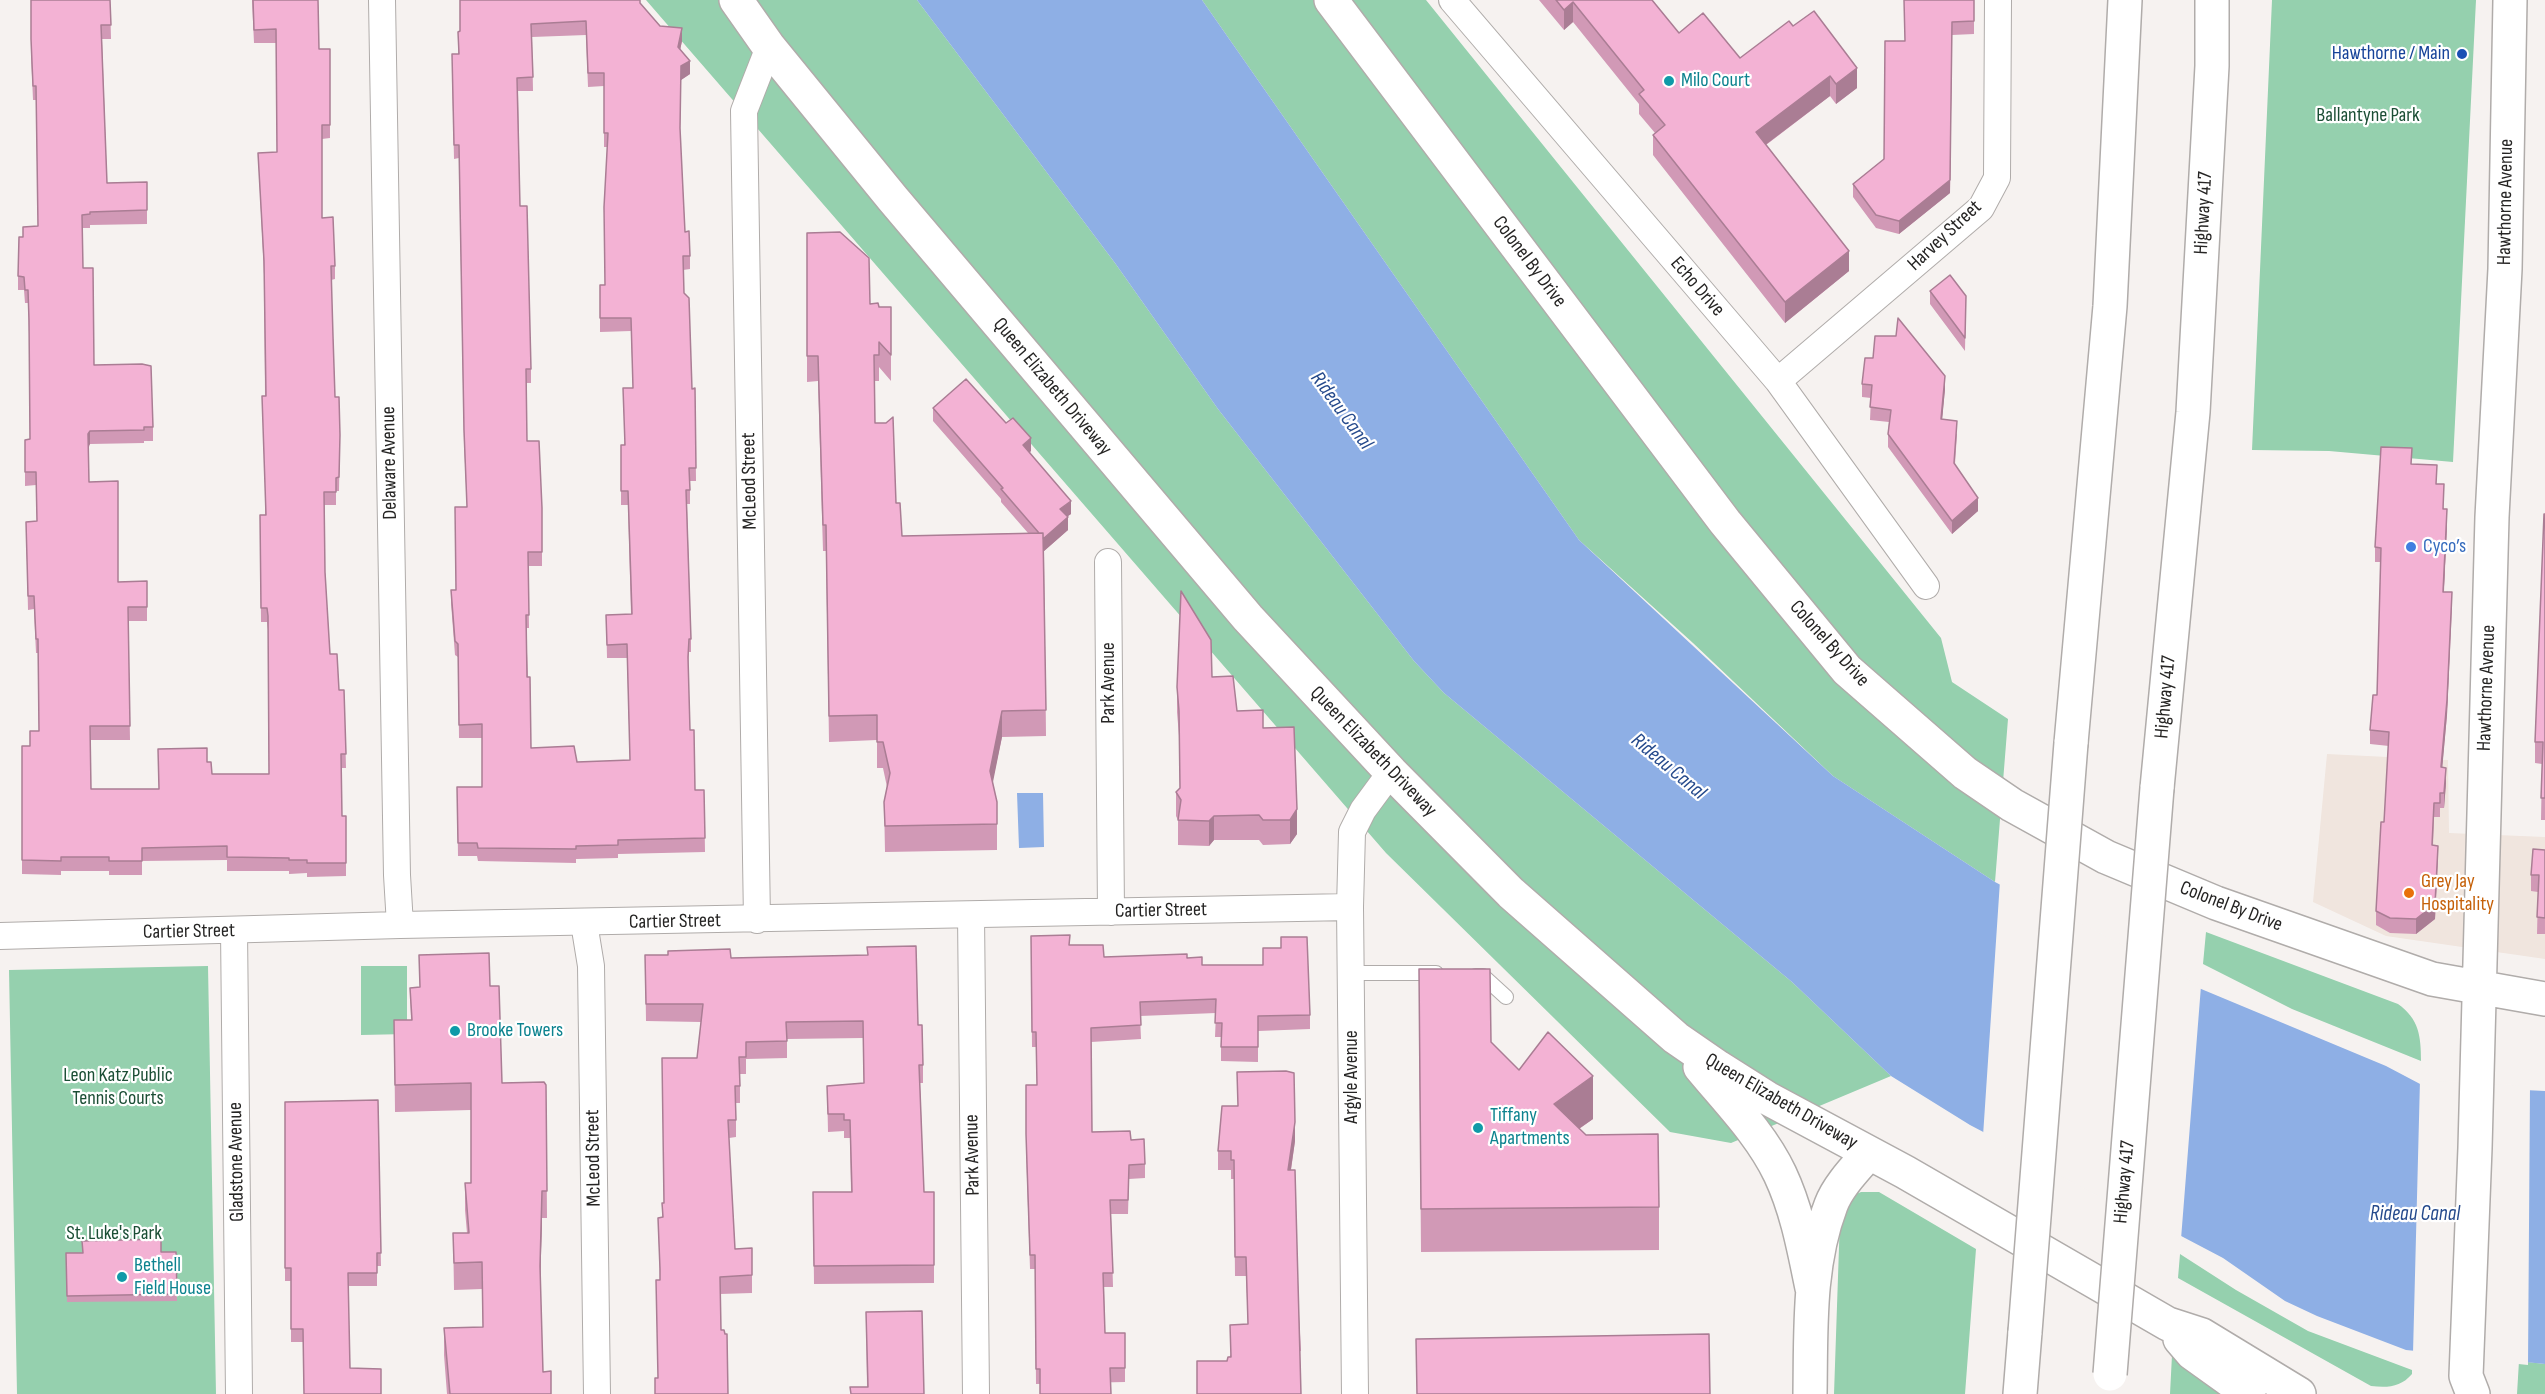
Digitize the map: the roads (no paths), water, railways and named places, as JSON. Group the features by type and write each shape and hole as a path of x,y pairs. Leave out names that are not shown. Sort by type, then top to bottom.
{"main road":[{"name":"Queen Elizabeth Driveway","path":"736,0 769,46 893,199 1248,618 1391,772 1511,893 1676,1038 1767,1098 1869,1153 2168,1324 2202,1335 2245,1359 2299,1394"},
{"name":"Colonel By Drive","path":"1331,0 1733,531 1847,670 1965,773 2012,805 2106,857 2216,903 2432,979 2545,999"},
{"path":"2020,1394 2071,743 2110,306 2125,0"},
{"name":"Highway 417","path":"2109,1387 2157,788 2193,412 2212,66 2212,0"},
{"name":"Hawthorne Avenue","path":"2462,1388 2477,1050 2492,517 2505,269 2510,0"},
{"path":"1676,1038 1752,1129 1779,1172 1796,1214 1812,1288"},
{"path":"1810,1394 1812,1288 1831,1203 1869,1153"},
{"name":"Queen Elizabeth Driveway","path":"2168,1324 2192,1353 2249,1394"}],"street":[{"name":"Delaware Avenue","path":"382,0 397,875 400,925"},
{"name":"Echo Drive","path":"1452,0 1778,381 1926,586"},
{"name":"Harvey Street","path":"1778,381 1981,208 1997,178 1998,0"},
{"name":"McLeod Street","path":"757,920 744,111 769,46"},
{"name":"Park Avenue","path":"1108,562 1111,912"},
{"name":"Argyle Avenue","path":"1355,1394 1350,907 1352,832 1363,810 1391,772"},
{"name":"Cartier Street","path":"0,936 400,925 1350,907"},
{"name":"Park Avenue","path":"971,915 976,1394"},
{"name":"McLeod Street","path":"585,923 591,966 597,1394"},
{"name":"Gladstone Avenue","path":"234,930 239,1394"}],"lane":[{"path":"1351,973 1483,976 1506,997"}],"water":[{"name":"Rideau Canal","path":"917,0 1202,0 1579,540 1833,776 1995,882 2194,986 2386,1066 2422,1085 2545,1091 2545,1364 2406,1350 2317,1316 2285,1301 2223,1258 1970,1125 1891,1076 1792,982 1444,693 1414,661 1218,409 1115,263"},
{"path":"1017,793 1043,793 1044,847 1019,848"}],"place":[{"name":"Hawthorne / Main","path":"2462,54"},
{"name":"Milo Court","path":"1669,81"},
{"name":"Cyco’s","path":"2411,547"},
{"name":"Grey Jay Hospitality","path":"2409,893"},
{"name":"Brooke Towers","path":"455,1031"},
{"name":"Tiffany Apartments","path":"1478,1128"},
{"name":"Bethell Field House","path":"122,1277"}],"park label":[{"name":"Ballantyne Park","path":"2368,116"},
{"name":"Leon Katz Public Tennis Courts","path":"118,1088"},
{"name":"St. Luke's Park","path":"114,1234"}]}
